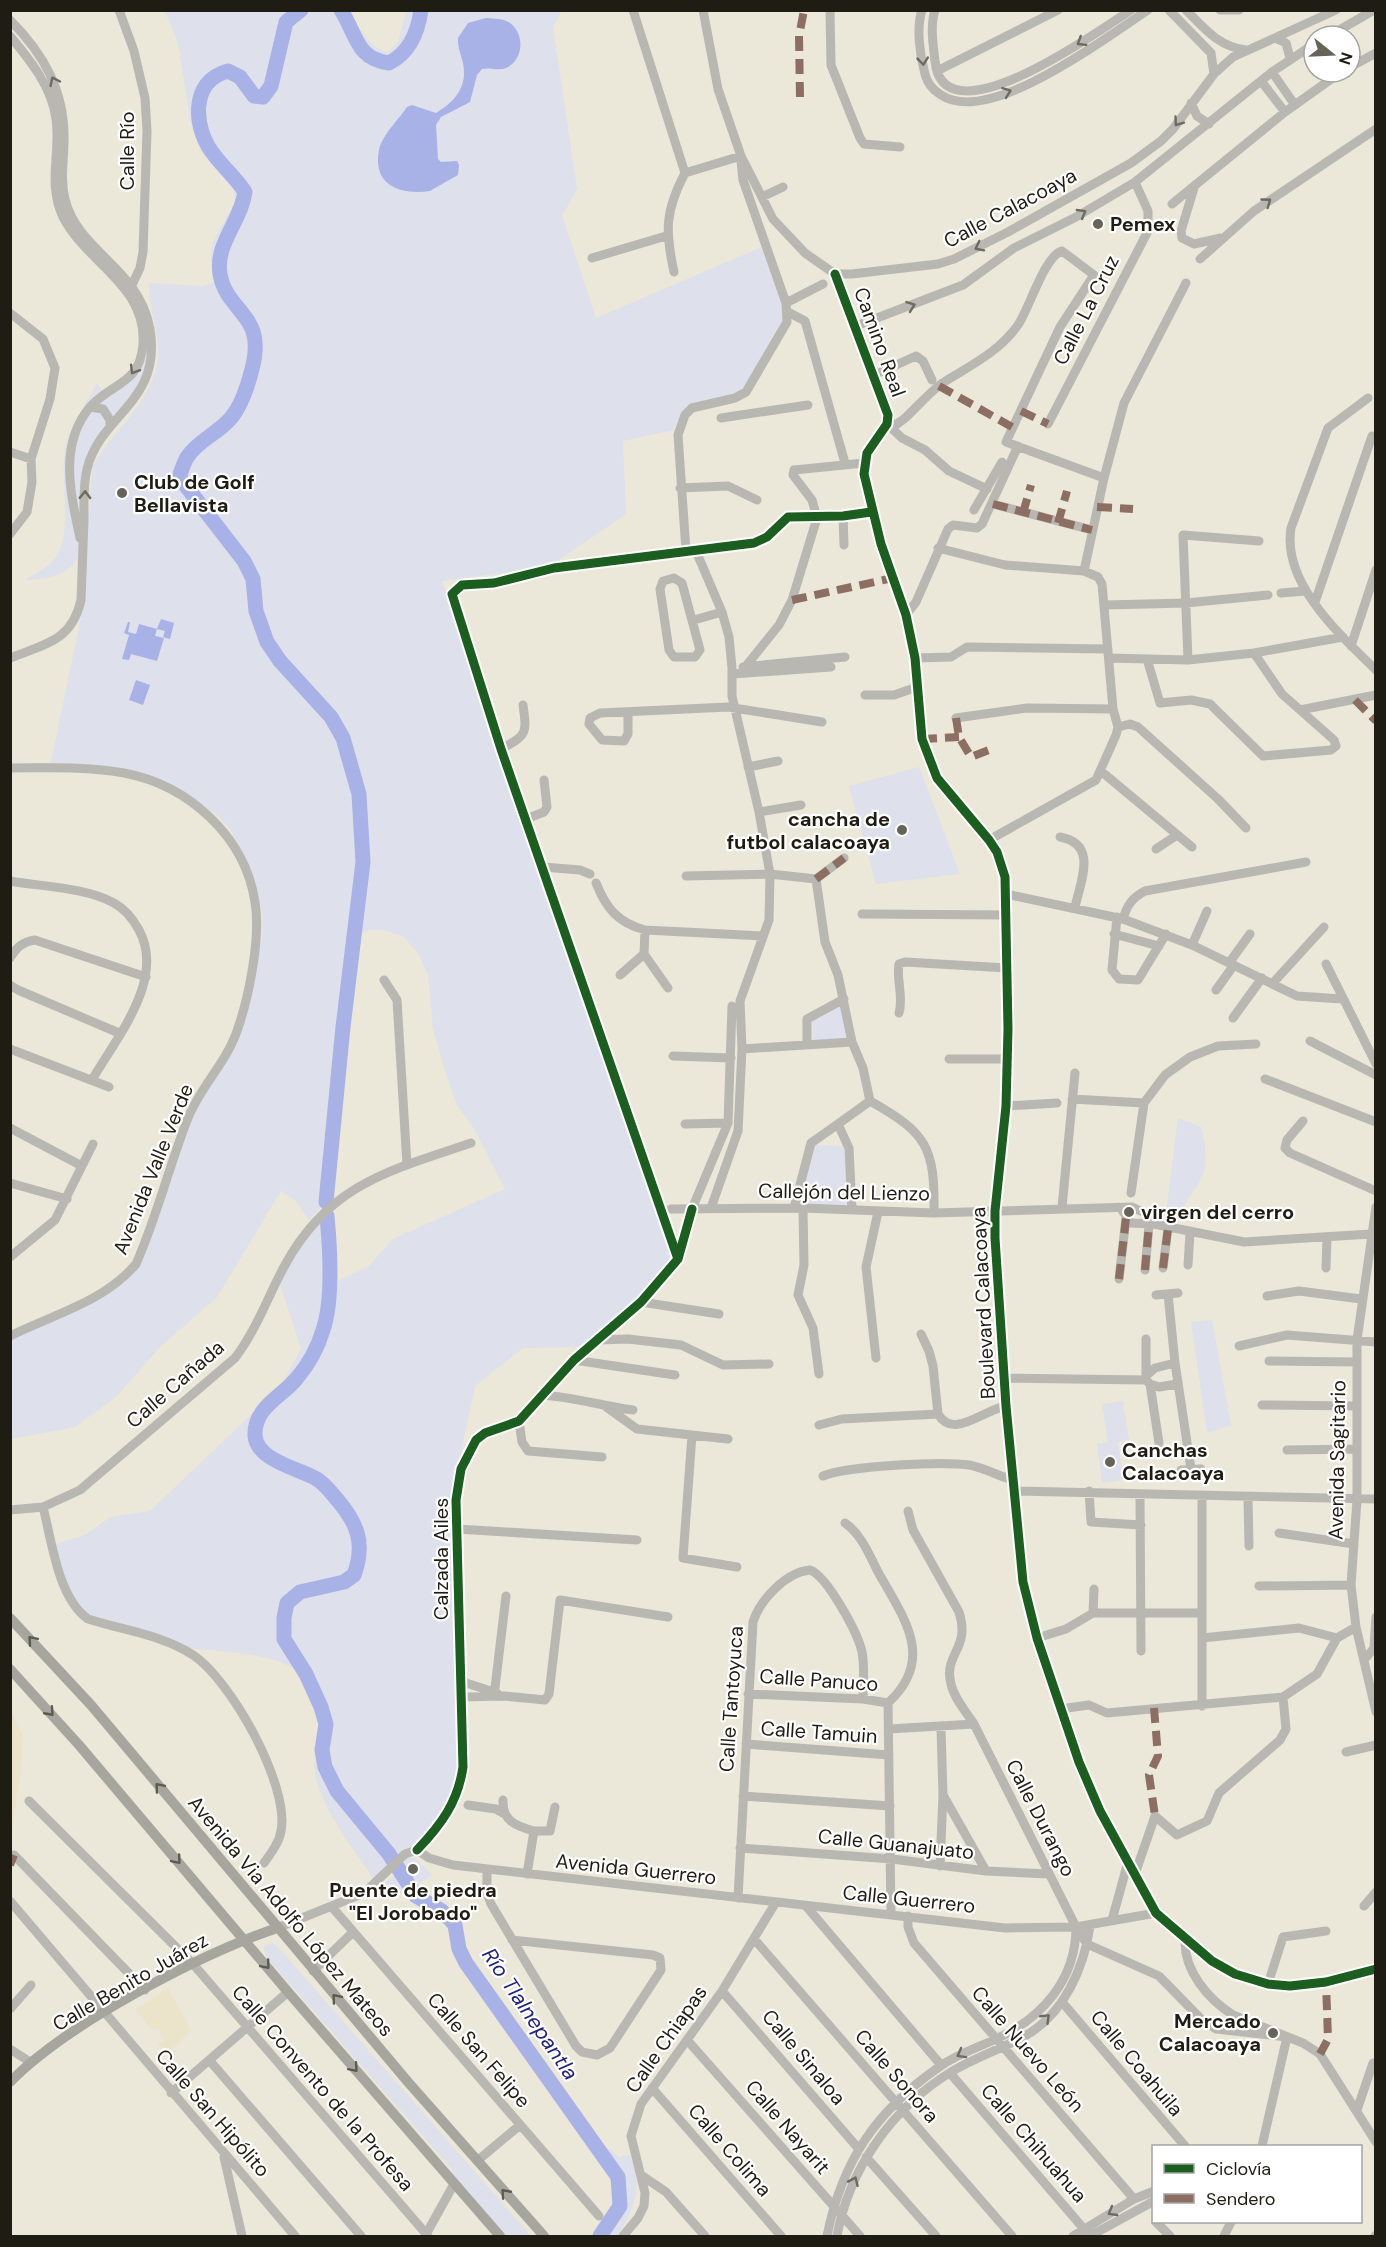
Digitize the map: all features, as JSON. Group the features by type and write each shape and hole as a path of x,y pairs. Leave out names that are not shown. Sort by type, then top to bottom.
{"main road":[{"name":"Avenida Via Adolfo López Mateos","path":"10,1618 95,1710 313,1971 477,2162 544,2236"},
{"path":"10,1669 80,1745 288,1992 500,2236"},
{"name":"Calle Benito Juárez","path":"10,2082 30,2062 103,2013 244,1939 277,1928"}],"street":[{"name":"Calle Río","path":"119,10 141,76 147,131 143,252 130,289"},
{"path":"633,10 685,173 674,194 668,213 666,236 674,272"},
{"path":"703,10 718,89 741,156 762,197 788,237 805,254 836,274"},
{"path":"830,10 831,65 864,144 900,147"},
{"path":"922,10 919,25 924,70 928,83 944,97 969,104 1037,81 1148,10"},
{"path":"935,10 932,22 939,79 948,87 959,91 978,90 1034,70 1131,10"},
{"path":"937,71 1058,10"},
{"path":"1170,10 1211,53 1214,74"},
{"path":"1186,10 1204,29 1223,44 1246,50"},
{"path":"1220,10 1239,10"},
{"path":"1314,10 1319,20"},
{"path":"1350,24 1374,10"},
{"name":"Calle Calacoaya","path":"836,274 865,274 938,264 954,259 1008,232 1131,163 1173,129 1214,74 1246,50 1277,39 1332,12"},
{"path":"10,20 38,53 59,92 64,125 62,187 69,209 89,239 130,289 145,312 150,330 150,361 141,389 110,427 87,468 81,600 72,626 62,636 10,658"},
{"path":"1195,35 1202,36 1204,29"},
{"path":"10,36 41,77 52,102 57,131 54,186 63,216 81,244 130,289 143,330 140,359 127,381 90,407 72,441 68,463 72,499 83,554"},
{"path":"1277,39 1286,43 1290,58"},
{"path":"856,326 963,285 1014,248 1076,217 1135,182 1260,81 1302,51"},
{"path":"1362,61 1376,53"},
{"path":"1272,72 1295,105"},
{"path":"1260,81 1285,112"},
{"path":"1172,204 1285,112 1324,84"},
{"path":"1191,103 1197,116 1209,124"},
{"path":"1200,259 1221,238 1273,197 1376,129"},
{"path":"685,173 741,156"},
{"path":"711,1208 738,1131 742,1049 741,1001 771,911 770,874 759,812 732,696 729,637 722,612 691,551 680,488 678,435 685,415 700,405 735,398 752,385 786,322 787,308 743,180 741,156"},
{"name":"Calle La Cruz","path":"1048,424 1148,231 1148,211 1135,182"},
{"path":"762,197 783,187"},
{"path":"1194,187 1181,231 1182,238 1194,244 1221,238"},
{"path":"1008,232 1005,243 1014,248"},
{"path":"592,258 666,236"},
{"path":"887,424 897,424 939,386 1007,340 1029,306 1052,257 1062,251 1094,274 1060,327 1006,442 1104,478"},
{"name":"Camino Real","path":"836,274 885,404 887,424"},
{"path":"1084,571 1104,478 1129,391 1186,283"},
{"path":"787,308 823,284"},
{"path":"787,308 805,321 845,464"},
{"path":"10,313 43,339 55,368 50,399 31,459 32,482 27,512 10,534"},
{"path":"874,375 916,356 923,361 932,380"},
{"path":"735,398 735,416"},
{"path":"1368,398 1328,428 1291,528 1289,543 1292,561 1305,591 1351,646 1376,670"},
{"path":"722,418 808,405"},
{"path":"90,407 103,409 110,420 110,427"},
{"path":"746,666 779,625 792,600 817,518 812,500 793,475 794,470 864,463 872,444 887,424"},
{"path":"887,424 902,438 925,450 950,471 987,489"},
{"path":"1315,602 1372,436"},
{"path":"906,615 916,602 938,548 953,525 977,528 993,504 1018,446"},
{"path":"10,452 31,459"},
{"path":"974,510 1002,462"},
{"name":"Boulevard Calacoaya","path":"864,463 872,512 906,615 915,658 922,739 937,778 989,840 1002,865 1006,894 1007,1059 1006,1106 995,1211 1006,1406 1023,1582 1037,1638 1060,1709 1100,1811 1156,1913 1185,1940 1219,1965 1268,1984 1326,1982 1376,1969"},
{"path":"680,488 728,486 757,500"},
{"path":"993,504 1092,530"},
{"path":"678,1259 501,749 452,594 462,585 494,583 554,568 761,541 788,517 817,518 872,512"},
{"path":"843,516 844,545"},
{"path":"1188,660 1183,535 1259,541"},
{"path":"938,548 1005,565 1084,571 1098,577 1105,605 1113,709 1118,727 1102,772 1089,786 989,840"},
{"path":"1351,646 1376,570"},
{"path":"674,578 682,583 694,620 699,655 674,657 669,650 660,589 663,581 674,578"},
{"path":"1281,593 1305,591"},
{"path":"1105,605 1186,603 1269,596"},
{"path":"694,620 722,612"},
{"path":"915,658 951,657 967,647 1109,653 1147,659 1188,660 1254,653 1343,637"},
{"path":"1147,659 1160,703 1191,700 1210,704 1263,756 1331,750 1336,746 1334,740 1269,679 1254,653"},
{"path":"732,671 746,666 845,657"},
{"path":"732,671 831,667"},
{"path":"866,695 894,695 917,687"},
{"path":"1300,710 1376,695"},
{"path":"501,749 524,736 526,730 523,705"},
{"path":"628,713 628,734 624,741 602,740 589,724 594,714 728,707 735,710 822,722"},
{"path":"956,718 1027,708 1113,709"},
{"path":"1118,727 1130,724 1138,727 1218,799 1246,828"},
{"path":"748,767 778,761"},
{"name":"Avenida Valle Verde","path":"10,768 83,769 124,773 156,783 195,805 218,824 234,847 251,884 257,919 250,971 236,1034 188,1118 136,1264 125,1276 100,1295 10,1336"},
{"path":"1102,772 1192,847"},
{"path":"526,819 544,812 547,807 544,780"},
{"path":"759,812 801,805"},
{"path":"1156,849 1177,835"},
{"path":"1060,837 1071,839 1080,845 1084,854 1075,907"},
{"path":"686,876 770,874 816,879 844,858"},
{"path":"1166,934 1138,980 1119,979 1112,970 1114,934 1120,918 1135,897 1145,891 1306,862"},
{"path":"543,867 580,870 593,878 609,910 621,921 645,930 763,936"},
{"path":"816,879 823,934 844,999 852,1042 863,1068 870,1101 910,1126 924,1144 932,1162 934,1213"},
{"path":"10,881 95,896 116,904 132,918 143,937 148,956 146,977 140,995 92,1080"},
{"path":"1006,894 1120,918 1192,945 1297,996 1342,999"},
{"path":"1192,945 1207,912"},
{"path":"862,914 1006,915"},
{"path":"1272,984 1324,927"},
{"path":"645,930 644,954 668,988"},
{"path":"1114,934 1160,946"},
{"path":"1216,990 1250,934"},
{"path":"10,958 16,948 24,942 35,940 146,977"},
{"path":"620,975 644,954"},
{"path":"899,1013 902,995 899,964 905,962 1007,968"},
{"path":"1326,964 1376,1064"},
{"path":"1233,1018 1262,978"},
{"path":"384,980 397,1000 407,1165"},
{"path":"10,985 119,1033"},
{"path":"807,1044 807,1019 844,999"},
{"path":"685,1124 728,1123 732,1006"},
{"path":"1310,1041 1376,1075"},
{"path":"742,1049 852,1042"},
{"path":"1131,1193 1144,1103 1165,1075 1190,1057 1218,1046 1256,1044"},
{"path":"10,1049 109,1087"},
{"path":"673,1056 731,1058"},
{"path":"949,1059 1007,1059"},
{"path":"1062,1207 1075,1073"},
{"path":"1265,1079 1376,1122"},
{"path":"1072,1098 1144,1103"},
{"path":"819,1374 813,1328 798,1294 804,1265 798,1208 811,1143 870,1101"},
{"path":"1006,1106 1057,1103"},
{"path":"1303,1121 1287,1140 1285,1148 1290,1153 1376,1191"},
{"name":"Calzada Ailes","path":"417,1850 444,1819 460,1785 463,1767 457,1492 468,1451 485,1433 519,1421 574,1360 641,1302 678,1259 692,1209 728,1123"},
{"path":"838,1124 849,1148 852,1210"},
{"path":"10,1128 80,1165"},
{"name":"Calle Cañada","path":"43,1507 80,1490 235,1358 254,1330 285,1264 314,1224 339,1198 407,1165 471,1143"},
{"path":"13,1253 55,1220 67,1199 80,1165 93,1144"},
{"path":"10,1183 67,1199"},
{"name":"Callejón del Lienzo","path":"671,1209 798,1208 934,1213 1062,1207 1139,1209 1151,1225"},
{"name":"Avenida Sagitario","path":"1376,1207 1361,1299 1357,1340 1357,1500 1351,1585 1356,1627 1376,1712"},
{"path":"1121,1209 1131,1223 1244,1242 1371,1234"},
{"path":"876,1358 866,1267 878,1212"},
{"path":"1119,1280 1126,1218"},
{"path":"1145,1270 1151,1225"},
{"path":"1163,1268 1168,1228"},
{"path":"1188,1265 1190,1233"},
{"path":"1326,1268 1327,1237"},
{"path":"1267,1296 1299,1291 1361,1299"},
{"path":"1156,1295 1173,1293 1174,1363 1191,1469"},
{"path":"641,1302 719,1314"},
{"path":"921,1334 933,1366 938,1414 941,1420 953,1427 984,1412 1006,1406"},
{"path":"1239,1346 1287,1335 1376,1342"},
{"path":"598,1340 628,1339 688,1347 709,1360 723,1365 769,1364"},
{"path":"1146,1339 1148,1379 1159,1443"},
{"path":"574,1360 675,1376"},
{"path":"1269,1361 1357,1362"},
{"path":"1148,1379 1165,1364 1174,1363"},
{"path":"1005,1378 1148,1379 1169,1387 1177,1384"},
{"path":"543,1395 582,1398 605,1406 633,1410"},
{"path":"1262,1404 1356,1406"},
{"path":"605,1406 637,1429 728,1439"},
{"path":"819,1425 842,1419 938,1414"},
{"path":"519,1421 522,1442 528,1451 602,1457"},
{"path":"692,1435 683,1558 736,1568"},
{"path":"1287,1450 1356,1449"},
{"path":"823,1476 842,1469 957,1464 981,1468 1013,1480"},
{"path":"1014,1491 1089,1491 1202,1497 1376,1499"},
{"path":"1089,1491 1091,1522 1141,1525"},
{"path":"1140,1494 1141,1651"},
{"path":"1202,1497 1202,1706"},
{"path":"1248,1498 1249,1545"},
{"path":"10,1509 43,1507 65,1591 78,1612 88,1620 163,1641 191,1654 212,1672 241,1710 270,1771 281,1816 279,1839 264,1863"},
{"name":"Calle Durango","path":"908,1511 913,1530 959,1612 963,1626 963,1637 952,1659 950,1682 974,1724 1076,1928"},
{"path":"845,1523 858,1536 912,1636 911,1673 904,1688 888,1703 891,1914"},
{"path":"457,1529 637,1540"},
{"path":"1279,1533 1354,1544"},
{"name":"Calle Tantoyuca","path":"738,1898 747,1694 755,1616 783,1581 791,1575 810,1570 824,1578 860,1643 863,1662 863,1699"},
{"path":"1258,1586 1351,1585"},
{"path":"1093,1613 1094,1589"},
{"path":"494,1694 506,1596"},
{"path":"460,1681 494,1694 545,1700 549,1694 560,1600 668,1617"},
{"path":"1037,1638 1066,1629 1093,1613 1139,1615 1202,1613"},
{"path":"1365,1659 1375,1648 1376,1617"},
{"path":"1060,1709 1089,1705 1107,1713 1283,1697 1317,1674 1337,1638 1356,1627"},
{"path":"1202,1638 1299,1628 1337,1638"},
{"path":"461,1697 494,1694"},
{"name":"Calle Panuco","path":"747,1694 863,1699 888,1703"},
{"path":"1135,1874 1155,1816 1177,1835 1207,1821 1219,1793 1280,1740 1286,1729 1283,1697"},
{"path":"889,1729 941,1728 974,1724"},
{"path":"940,1866 943,1795 941,1728"},
{"name":"Calle Tamuin","path":"746,1744 889,1755"},
{"path":"1346,1752 1376,1745"},
{"path":"943,1795 986,1871"},
{"path":"743,1796 890,1806"},
{"path":"503,1800 503,1813"},
{"name":"Calle Convento de la Profesa","path":"29,1801 193,1964 426,2236"},
{"path":"468,1805 489,1807 503,1813 516,1825 534,1831 550,1831 555,1807"},
{"path":"529,1874 534,1831"},
{"name":"Calle Guanajuato","path":"741,1848 892,1859 986,1871 1049,1874"},
{"path":"277,1928 371,1889 401,1857 417,1850"},
{"name":"Avenida Guerrero","path":"417,1850 441,1863 487,1870 738,1898"},
{"path":"14,1856 145,1990"},
{"path":"1112,1920 1128,1862"},
{"path":"487,1870 487,1893 512,1940 576,2046 590,2055 597,2055 610,2048 661,1970 660,1958 653,1955 512,1940"},
{"path":"1364,1906 1376,1892"},
{"name":"Calle Guerrero","path":"738,1898 1005,1928 1076,1928 1156,1913"},
{"name":"Calle San Hipólito","path":"10,1901 295,2236"},
{"name":"Calle Chiapas","path":"626,2235 644,2206 645,2193 631,2136 641,2104 722,1991 776,1902"},
{"path":"806,1906 942,2065"},
{"name":"Calle San Felipe","path":"332,1907 599,2216"},
{"name":"Calle Nuevo León","path":"908,1916 908,1927 914,1943 1134,2199"},
{"path":"837,2236 841,2214 866,2157 903,2110 950,2073 1028,2034 1062,2002 1073,1983 1087,1944 1090,1926"},
{"path":"1076,1928 1087,1944 1159,1976 1203,2021 1216,2029 1287,2037"},
{"path":"827,2236 833,2206 858,2148 896,2102 942,2065 968,2050 1021,2027 1054,1995 1072,1961 1076,1928"},
{"path":"1268,1984 1284,1937 1326,1931"},
{"path":"313,1971 353,1932"},
{"name":"Calle Sonora","path":"755,1940 1012,2236"},
{"path":"1185,1940 1188,1966 1218,2004 1233,2015 1303,2043 1320,2054 1376,2142"},
{"path":"10,2009 31,1985"},
{"name":"Calle Sinaloa","path":"722,1991 858,2148"},
{"path":"171,2093 288,1992"},
{"name":"Calle Coahuila","path":"1062,2002 1184,2145"},
{"path":"1262,2145 1287,2037"},
{"name":"Calle Nayarit","path":"688,2041 860,2236"},
{"path":"10,2049 30,2062"},
{"path":"210,2061 361,2236"},
{"path":"1357,2110 1373,2063"},
{"name":"Calle Chihuahua","path":"950,2073 1089,2235"},
{"name":"Calle Colima","path":"652,2088 781,2236"},
{"path":"477,2162 520,2125"},
{"path":"224,2154 242,2236"},
{"path":"866,2157 936,2236"},
{"path":"641,2175 666,2192 705,2236"},
{"path":"426,2236 454,2184"},
{"path":"1089,2235 1134,2199 1152,2192"},
{"path":"1073,2236 1089,2235 1152,2202"},
{"path":"1142,2207 1152,2217"},
{"path":"1158,2223 1170,2236"}],"shaded area":[{"name":"Club de Golf Bellavista","path":"165,11 350,11 370,42 389,52 398,42 406,11 562,11 553,27 577,189 562,216 596,318 764,246 788,312 764,362 740,393 684,413 674,430 623,441 626,514 549,567 442,581 676,1259 641,1300 585,1347 523,1348 475,1386 456,1476 460,1691 456,1783 442,1819 414,1850 376,1883 333,1819 320,1791 315,1764 319,1722 313,1697 305,1680 295,1670 264,1657 164,1643 78,1612 53,1545 85,1535 111,1517 150,1511 280,1387 301,1349 278,1278 328,1208 334,1250 330,1285 369,1266 393,1239 505,1189 473,1127 457,1105 433,1029 428,975 418,953 404,937 384,930 369,930 354,936 326,1202 309,1220 296,1201 281,1191 217,1297 160,1347 116,1397 75,1427 11,1439 11,1336 101,1295 136,1264 188,1118 229,1049 262,939 263,914 248,864 230,829 217,815 180,790 143,775 50,767 81,617 92,468 100,454 141,402 155,373 158,348 149,283 203,286 213,283 216,279 211,260 212,244 235,202 234,191 200,150 191,124 178,43"},
{"path":"150,339 147,371 113,422 104,414 108,428 91,453 81,553 71,567 58,575 25,580 49,565 61,547 65,520 64,458 66,445 76,421 97,383 107,397 125,385"},
{"name":"cancha de futbol calacoaya","path":"919,767 960,874 876,884 849,786"},
{"path":"842,1002 846,1039 813,1041 812,1017"},
{"path":"1178,1118 1201,1127 1206,1158 1200,1179 1173,1223 1165,1221"},
{"path":"813,1145 846,1146 848,1209 797,1207"},
{"path":"1212,1320 1231,1425 1207,1433 1191,1322"},
{"path":"1123,1401 1129,1440 1118,1442 1123,1480 1102,1483 1097,1444 1108,1442 1102,1404"},
{"path":"11,1713 23,1735 22,1762 11,1838"},
{"path":"405,1856 416,1859 432,1875 402,1895 397,1890 372,1901 376,1888 404,1870"},
{"path":"272,1942 531,2236 505,2236 456,2182 451,2168 267,1958 263,1947"},
{"path":"168,1988 191,2030 166,2055 158,2043 164,2040 159,2029 151,2030 136,2009"},
{"path":"611,2149 618,2157 630,2155 637,2176 632,2208 617,2236 606,2236 620,2212 625,2194 620,2175 607,2150"}],"water":[{"path":"486,18 502,19 515,28 520,40 519,53 512,64 506,68 482,69 477,75 470,102 441,117 436,125 438,159 441,162 457,161 458,175 430,191 409,191 391,186 380,172 378,162 381,144 407,107 412,105 436,113 456,96 464,78 458,38 468,23"},
{"path":"161,619 174,623 170,639 163,637 165,631 157,629"},
{"path":"130,622 128,632 136,634 139,624 157,629 155,636 164,638 157,661 131,654 129,660 122,659 129,635 124,633"},
{"path":"136,680 150,685 143,705 129,700"}],"waterway":[{"name":"Río Tlalnepantla","path":"301,10 286,22 271,86 263,97 254,96 240,77 228,71 215,76 206,85 201,95 199,120 202,133 215,156 245,192 243,203 225,243 219,263 224,287 250,325 255,350 252,369 238,408 225,424 192,451 185,460 179,477 244,561 253,579 256,611 267,642 280,661 331,717 343,738 359,794 363,862 343,1027 326,1202"},
{"name":"Río Tlalnepantla","path":"341,10 364,51 378,61 389,63 407,48 418,26 421,10"},
{"name":"Río Tlalnepantla","path":"327,1216 330,1258 329,1290 326,1318 321,1336 301,1373 259,1417 255,1435 262,1451 279,1462 321,1482 343,1506 357,1533 358,1563 354,1575 344,1582 300,1592 287,1603 284,1639 306,1674 321,1707 326,1724 322,1750 325,1767 337,1791 389,1854 416,1896 442,1911 455,1925 459,1949 466,1963 618,2177 620,2206 600,2236"}],"marked path":[{"path":"800,97 799,36 804,10"},
{"path":"939,386 1012,427"},
{"path":"1021,411 1048,424"},
{"path":"1023,513 1031,485"},
{"path":"1058,523 1067,491"},
{"path":"993,504 1092,530"},
{"path":"1097,507 1133,509"},
{"path":"792,600 893,578"},
{"path":"1355,700 1376,721"},
{"path":"956,718 959,737 971,757 989,750"},
{"path":"922,739 959,737"},
{"path":"816,879 844,858"},
{"path":"1119,1279 1126,1218"},
{"path":"1145,1270 1149,1225"},
{"path":"1163,1268 1168,1228"},
{"path":"1154,1708 1158,1756 1149,1775 1155,1816"},
{"path":"10,1865 14,1855"},
{"path":"1320,2054 1328,2039 1326,1982"}],"cycle path":[{"path":"835,274 888,415 887,424 867,453 864,474 881,544 906,615 915,658 922,739 937,778 989,840 997,852 1005,877 1008,1029 1006,1106 995,1211 995,1238 1006,1406 1023,1582 1037,1638 1079,1762 1100,1811 1156,1913 1212,1961 1235,1974 1268,1984 1290,1986 1326,1982 1376,1969"},
{"path":"678,1259 501,749 452,594 462,585 494,583 554,568 754,543 767,537 788,517 843,516 871,512"},
{"path":"417,1850 434,1831 453,1802 463,1767 456,1500 461,1469 476,1440 485,1433 519,1421 574,1360 641,1302 678,1259 692,1209"}],"place":[{"name":"Pemex","path":"1098,224"},
{"name":"Club de Golf Bellavista","path":"122,493"},
{"name":"cancha de futbol calacoaya","path":"902,830"},
{"name":"virgen del cerro","path":"1129,1212"},
{"name":"Canchas Calacoaya","path":"1110,1462"},
{"name":"Puente de piedra \"El Jorobado\"","path":"413,1869"},
{"name":"Mercado Calacoaya","path":"1273,2033"}]}
